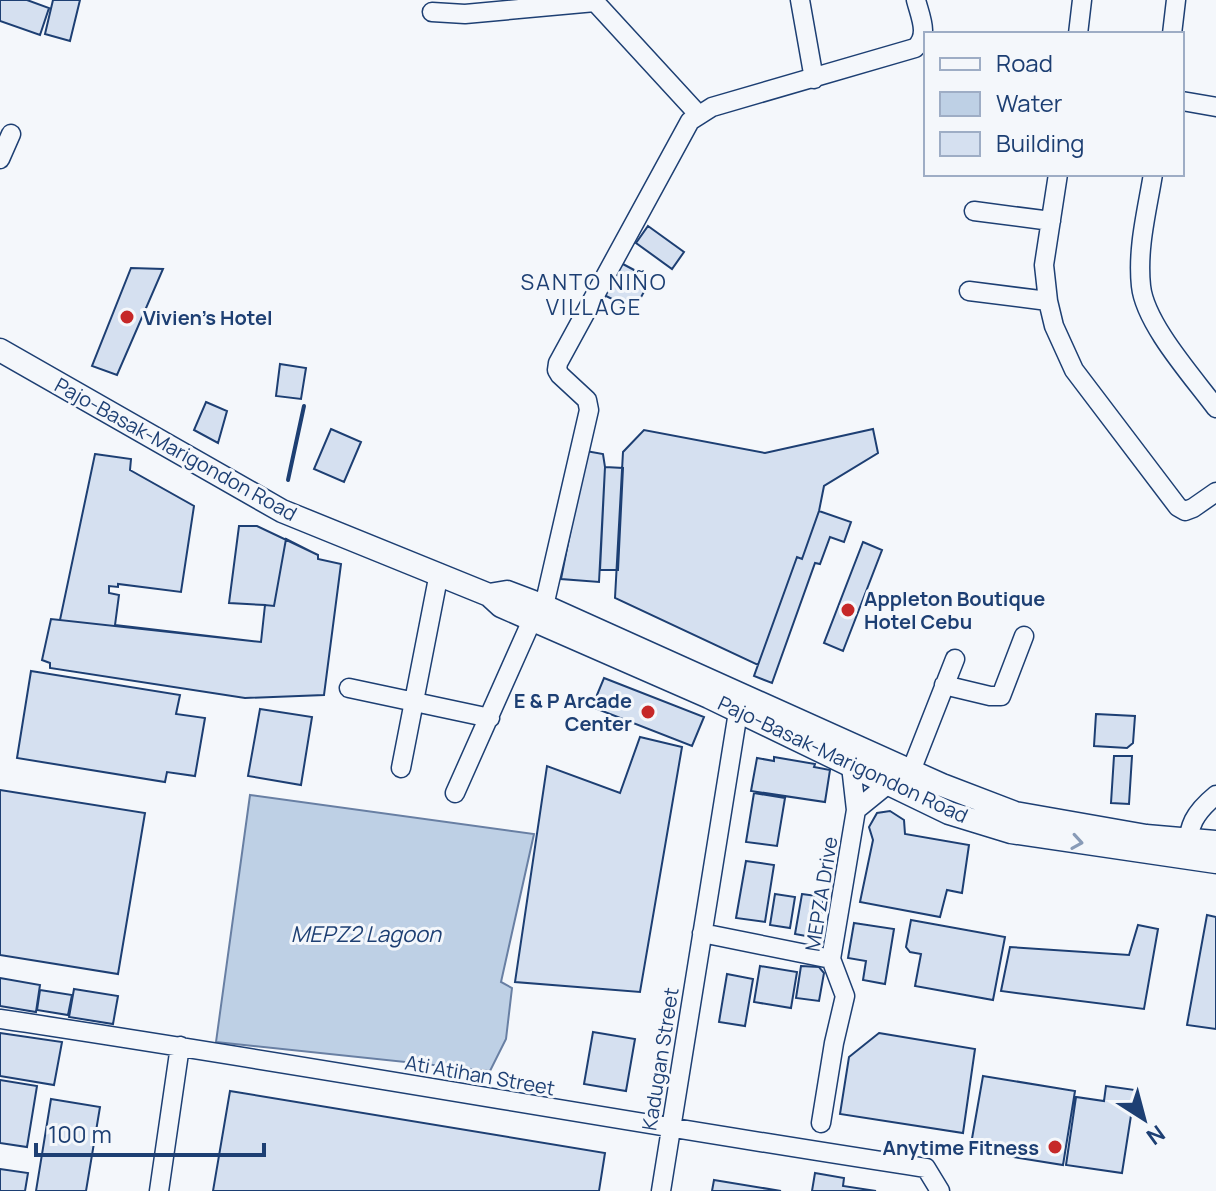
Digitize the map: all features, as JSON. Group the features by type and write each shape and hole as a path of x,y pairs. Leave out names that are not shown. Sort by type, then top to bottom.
{"main road":[{"name":"Pajo-Basak-Marigondon Road","path":"0,350 282,511 439,573 489,595 501,606 538,613 1015,813 1144,844"},
{"name":"Pajo-Basak-Marigondon Road","path":"538,613 615,654 949,813 1011,832 1186,849 1216,862"},
{"name":"Pajo-Basak-Marigondon Road","path":"1186,849 1216,842"}],"street":[{"path":"800,0 814,79"},
{"path":"455,793 538,613 589,410 587,400 560,375 558,363 690,121 698,114 726,103 915,48 924,34 916,0"},
{"path":"1078,32 1082,0"},
{"path":"1172,32 1176,0"},
{"path":"432,12 465,14 595,1 698,114"},
{"path":"1184,101 1216,107"},
{"path":"0,159 11,134"},
{"path":"1058,176 1044,265 1054,326 1074,370 1178,507 1185,511 1193,508 1216,492"},
{"path":"1153,176 1140,251 1141,290 1157,328 1214,402"},
{"path":"974,211 1051,221"},
{"path":"969,291 1048,301"},
{"path":"401,768 439,573"},
{"path":"944,685 1001,696 1024,636"},
{"path":"911,771 955,659"},
{"path":"349,688 490,718"},
{"path":"738,712 702,933 831,959"},
{"name":"MEPZA Drive","path":"821,1123 845,996 831,959 856,810 851,766"},
{"path":"856,810 888,784"},
{"path":"1186,849 1191,821 1199,809 1216,795"},
{"name":"Kadugan Street","path":"661,1191 702,933"},
{"name":"Ati Atihan Street","path":"0,1019 926,1168 940,1191"},
{"path":"159,1191 180,1046"}],"water":[{"name":"MEPZ2 Lagoon","path":"250,795 534,834 501,982 512,988 506,1039 490,1071 216,1042"}],"building":[{"path":"0,0 27,0 49,8 40,35 0,21"},
{"path":"53,0 80,0 70,41 45,34"},
{"path":"648,226 684,252 672,269 636,243"},
{"path":"621,263 651,279 634,310 604,295"},
{"name":"Vivien's Hotel","path":"131,268 163,269 117,375 92,366"},
{"path":"280,364 306,368 301,399 276,396"},
{"path":"206,402 227,411 218,443 194,430"},
{"path":"331,429 361,442 344,482 314,469"},
{"path":"873,429 878,453 824,486 819,511 802,559 797,557 758,665 615,598 623,452 644,430 765,453"},
{"path":"586,451 603,454 605,467 599,582 561,579"},
{"path":"95,454 131,459 130,470 194,506 181,592 118,584 118,587 109,586 109,593 119,595 115,625 261,642 265,605 229,603 239,526 257,526 318,555 318,559 341,564 324,695 245,698 50,668 50,663 42,660 51,619 60,620"},
{"path":"605,467 623,468 618,570 600,570"},
{"path":"819,511 851,522 844,542 830,537 820,564 815,563 772,683 754,676 797,557 802,559"},
{"path":"286,539 318,555 318,559 341,564 324,695 245,698 50,668 50,663 42,660 51,619 261,642 265,605 274,606"},
{"name":"Appleton Boutique Hotel Cebu","path":"863,542 882,550 843,651 824,643"},
{"path":"31,671 180,695 176,714 205,718 195,776 167,772 165,782 17,758"},
{"name":"E & P Arcade Center","path":"604,678 704,717 692,746 592,707"},
{"path":"260,709 312,717 301,785 248,776"},
{"path":"1096,714 1135,716 1133,743 1127,748 1094,746"},
{"path":"640,737 682,747 640,992 515,982 547,766 620,793"},
{"path":"1114,756 1132,756 1129,804 1111,803"},
{"path":"774,757 815,764 814,767 830,770 825,802 751,791 757,758 774,761"},
{"path":"0,790 145,813 118,974 0,955"},
{"path":"754,793 785,798 777,846 746,842"},
{"path":"890,811 904,820 905,834 969,845 962,893 947,890 940,917 860,902 873,840 869,827 877,813"},
{"path":"746,861 774,865 765,922 736,918"},
{"path":"775,894 795,897 790,928 770,925"},
{"path":"802,894 824,897 817,938 795,934"},
{"path":"1207,915 1216,917 1216,1029 1187,1025"},
{"path":"911,920 1005,937 993,1000 915,986 921,954 910,952 906,947"},
{"path":"854,923 894,929 885,984 863,980 866,961 848,958"},
{"path":"1138,925 1158,929 1144,1009 1001,991 1010,947 1129,955"},
{"path":"760,966 797,972 791,1008 754,1002"},
{"path":"801,966 819,967 824,973 819,1001 796,998"},
{"path":"727,974 753,979 745,1026 719,1022"},
{"path":"0,978 40,985 36,1012 0,1006"},
{"path":"74,989 118,996 113,1024 69,1017"},
{"path":"40,990 72,995 68,1015 37,1010"},
{"path":"593,1032 635,1039 626,1091 584,1084"},
{"path":"0,1033 62,1042 54,1085 0,1076"},
{"path":"879,1033 975,1049 963,1133 840,1114 849,1057"},
{"path":"983,1076 1075,1091 1063,1165 970,1150"},
{"path":"0,1080 37,1086 27,1147 0,1143"},
{"path":"1106,1086 1135,1090 1122,1173 1066,1165 1076,1097 1104,1101"},
{"path":"230,1091 605,1153 599,1191 213,1191"},
{"path":"51,1099 100,1107 86,1191 36,1191"},
{"path":"0,1169 28,1173 25,1191 0,1191"},
{"path":"815,1173 844,1178 843,1186 876,1191 812,1191"},
{"path":"714,1180 781,1191 712,1191"}],"wall":[{"path":"288,480 304,406"}],"place":[{"name":"Vivien's Hotel","path":"127,317"},
{"name":"Appleton Boutique Hotel Cebu","path":"848,610"},
{"name":"E & P Arcade Center","path":"648,712"},
{"name":"Anytime Fitness","path":"1055,1147"}],"district":[{"name":"SANTO NIÑO VILLAGE","path":"594,294"}]}
